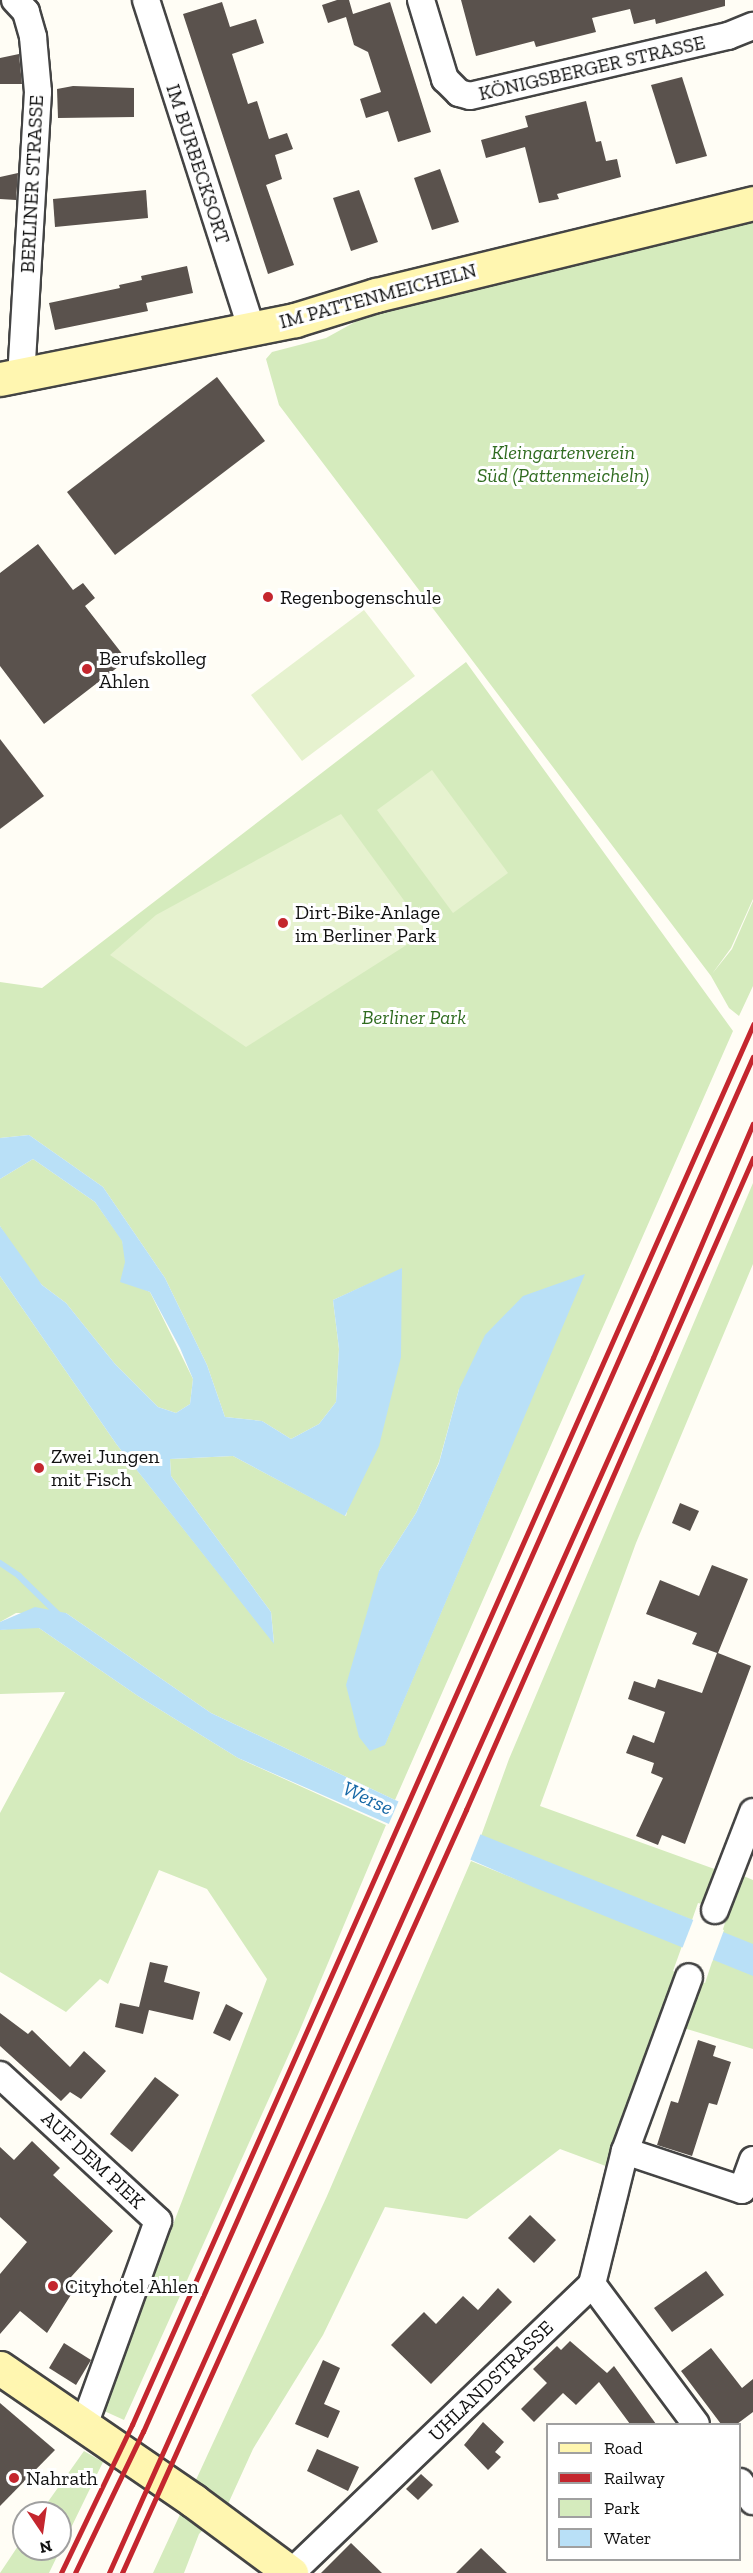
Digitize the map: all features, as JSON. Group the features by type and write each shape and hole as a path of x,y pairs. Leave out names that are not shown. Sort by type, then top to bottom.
{"street":[{"name":"BERLINER STRASSE","path":"11,376 38,92 33,37 26,12 15,0"},
{"name":"IM BURBECKSORT","path":"146,0 250,328"},
{"name":"KÖNIGSBERGER STRASSE","path":"421,0 445,79 459,93 470,96 728,36 753,26"},
{"name":"IM PATTENMEICHELN","path":"11,376 250,328 753,203"},
{"path":"715,1910 753,1812"},
{"path":"689,1977 625,2151 592,2284 695,2423"},
{"name":"AUF DEM PIEK","path":"0,2075 158,2221 84,2425"},
{"path":"625,2151 742,2190 753,2160"},
{"name":"UHLANDSTRASSE","path":"291,2573 592,2284"},
{"path":"0,2368 194,2501 291,2573"},
{"path":"741,2483 753,2501"}],"green space":[{"name":"Kleingartenverein Süd (Pattenmeicheln)","path":"753,221 753,899 731,948 712,974 732,949 753,901 753,986 739,1016 729,1008 711,976 279,405 266,359 272,352 326,338 373,312"},
{"path":"364,610 415,676 302,761 251,695"},
{"name":"Berliner Park","path":"466,662 733,1031 395,1800 211,1713 66,1613 16,1613 0,1622 0,1276 117,1445 274,1643 271,1612 171,1476 170,1459 233,1456 346,1516 402,1269 333,1300 339,1349 336,1402 319,1424 291,1439 262,1421 225,1417 207,1365 165,1278 103,1187 29,1135 0,1138 0,982 42,988","holes":["459,1389 501,1471 385,1744 379,1571 416,1513 439,1462"]},
{"path":"432,770 508,873 453,913 377,810"},
{"name":"Dirt-Bike-Anlage im Berliner Park","path":"341,814 427,932 246,1047 110,955 156,915"},
{"path":"33,1159 95,1202 122,1240 132,1284 150,1292 193,1379 190,1404 176,1413 158,1407 115,1364 66,1303 42,1285 20,1260 0,1226 0,1179"},
{"path":"753,1183 753,1264 636,1543 540,1806 720,1871 706,1905 698,1903 692,1920 481,1836 509,1759"},
{"path":"30,1626 39,1628 138,1696 238,1758 386,1825 299,2032 124,2420 102,2410 267,1979 207,1889 159,1870 108,1984 100,1979 66,2012 0,1972 0,1813 65,1692 0,1694 0,1630"},
{"path":"471,1861 682,1946 673,1971 680,1974 611,2168 560,2149 467,2219 385,2207 323,2335 253,2449 228,2504 199,2534 184,2573 153,2573 327,2196"},
{"path":"741,1875 753,1880 753,2049 677,2026 697,1980 705,1983"},
{"path":"84,2451 103,2462 72,2526 72,2501 49,2501"},
{"path":"12,2555 12,2561 55,2561 49,2573 0,2573"}],"water":[{"path":"29,1135 103,1187 165,1278 207,1365 225,1417 262,1421 291,1439 319,1424 336,1402 339,1349 333,1300 402,1268 401,1357 379,1446 345,1516 233,1456 170,1459 171,1476 271,1612 274,1644 117,1445 0,1276 0,1226 42,1285 66,1303 115,1364 158,1407 176,1413 190,1404 193,1379 180,1348 150,1292 120,1282 125,1262 122,1241 95,1202 33,1159 0,1179 0,1138"},
{"path":"585,1274 385,1745 370,1751 359,1737 346,1685 379,1571 416,1513 439,1463 459,1389 485,1335 523,1296"},
{"name":"Werse","path":"35,1607 66,1613 211,1713 395,1800 753,1944 753,1976 533,1887 238,1758 138,1696 39,1628 0,1630 0,1622"}],"pier":[{"path":"400,1798 481,1833 469,1863 387,1828"},
{"path":"694,1918 724,1930 712,1962 682,1949"}],"building":[{"path":"337,0 349,0 353,14 390,2 431,132 398,142 388,111 366,118 360,99 381,92 368,52 354,45 346,17 328,23 322,5"},
{"path":"461,0 725,0 725,6 656,24 655,19 634,24 630,9 592,18 596,32 536,47 534,41 476,56"},
{"path":"222,2 230,27 256,19 264,43 232,54 248,104 257,101 269,139 287,133 293,149 275,155 282,179 266,185 294,265 268,274 183,14"},
{"path":"19,54 22,84 0,84 0,58"},
{"path":"682,77 707,156 676,164 651,85"},
{"path":"73,86 134,88 134,117 58,118 57,89"},
{"path":"586,101 596,142 601,141 606,161 617,159 621,177 557,194 559,199 539,203 525,147 486,158 481,140 528,127 525,116"},
{"path":"440,169 459,222 432,230 414,178"},
{"path":"18,173 16,200 0,199 0,177"},
{"path":"146,190 148,218 55,227 53,199"},
{"path":"359,190 378,242 351,251 333,198"},
{"path":"187,266 193,293 146,303 148,311 55,330 49,303 120,288 119,285 142,280 141,276"},
{"path":"217,377 265,441 115,555 67,492"},
{"path":"38,544 73,590 83,583 95,598 85,606 127,660 44,724 0,666 0,573"},
{"path":"0,739 44,796 0,829"},
{"path":"680,1503 699,1511 690,1531 672,1523"},
{"path":"712,1565 748,1579 718,1653 751,1666 685,1844 662,1835 658,1845 636,1836 663,1778 651,1773 654,1763 626,1753 633,1735 654,1743 665,1712 628,1699 634,1681 655,1688 658,1679 702,1693 717,1653 692,1644 697,1633 646,1614 660,1580 699,1596"},
{"path":"150,1962 168,1966 164,1982 200,1992 193,2020 149,2010 143,2034 115,2027 120,2003 139,2007"},
{"path":"226,2004 243,2013 230,2041 213,2033"},
{"path":"0,2013 28,2034 32,2030 70,2067 84,2051 106,2071 81,2099 70,2092 61,2101 0,2046"},
{"path":"698,2040 716,2046 713,2056 731,2062 717,2105 709,2103 692,2156 657,2145 671,2101 678,2103"},
{"path":"155,2077 179,2095 132,2152 110,2134"},
{"path":"32,2141 60,2168 53,2175 113,2231 71,2277 79,2282 47,2333 20,2311 0,2334 0,2274 27,2242 0,2217 0,2147 14,2160"},
{"path":"530,2215 556,2240 534,2263 508,2238"},
{"path":"706,2271 724,2295 672,2332 654,2308"},
{"path":"498,2288 512,2302 431,2384 391,2345 424,2312 436,2324 463,2296 478,2310"},
{"path":"570,2341 607,2373 614,2366 655,2423 629,2423 599,2382 576,2405 563,2393 534,2422 521,2409 547,2383 533,2369 557,2346 561,2350"},
{"path":"64,2343 91,2360 76,2385 49,2368"},
{"path":"711,2348 742,2388 753,2379 753,2412 738,2423 720,2423 681,2371"},
{"path":"323,2360 340,2368 324,2404 340,2411 328,2438 295,2424"},
{"name":"Nahrath","path":"0,2403 55,2450 0,2506"},
{"path":"483,2422 504,2442 495,2452 501,2457 488,2470 464,2445"},
{"path":"317,2449 359,2467 348,2491 307,2471"},
{"path":"421,2474 433,2485 418,2500 406,2489"},
{"path":"351,2543 382,2573 321,2573"},
{"path":"481,2548 507,2573 456,2573"}],"waterway":[{"path":"0,1563 19,1576 60,1616"}],"railway":[{"path":"61,2573 132,2425 753,1025"},
{"path":"75,2573 143,2432 753,1057"},
{"path":"109,2573 653,1358 753,1124"},
{"path":"122,2573 466,1810 753,1158"}],"place":[{"name":"Regenbogenschule","path":"268,597"},
{"name":"Berufskolleg Ahlen","path":"87,669"},
{"name":"Dirt-Bike-Anlage im Berliner Park","path":"283,923"},
{"name":"Zwei Jungen mit Fisch","path":"39,1468"},
{"name":"Cityhotel Ahlen","path":"53,2286"},
{"name":"Nahrath","path":"14,2478"}]}
